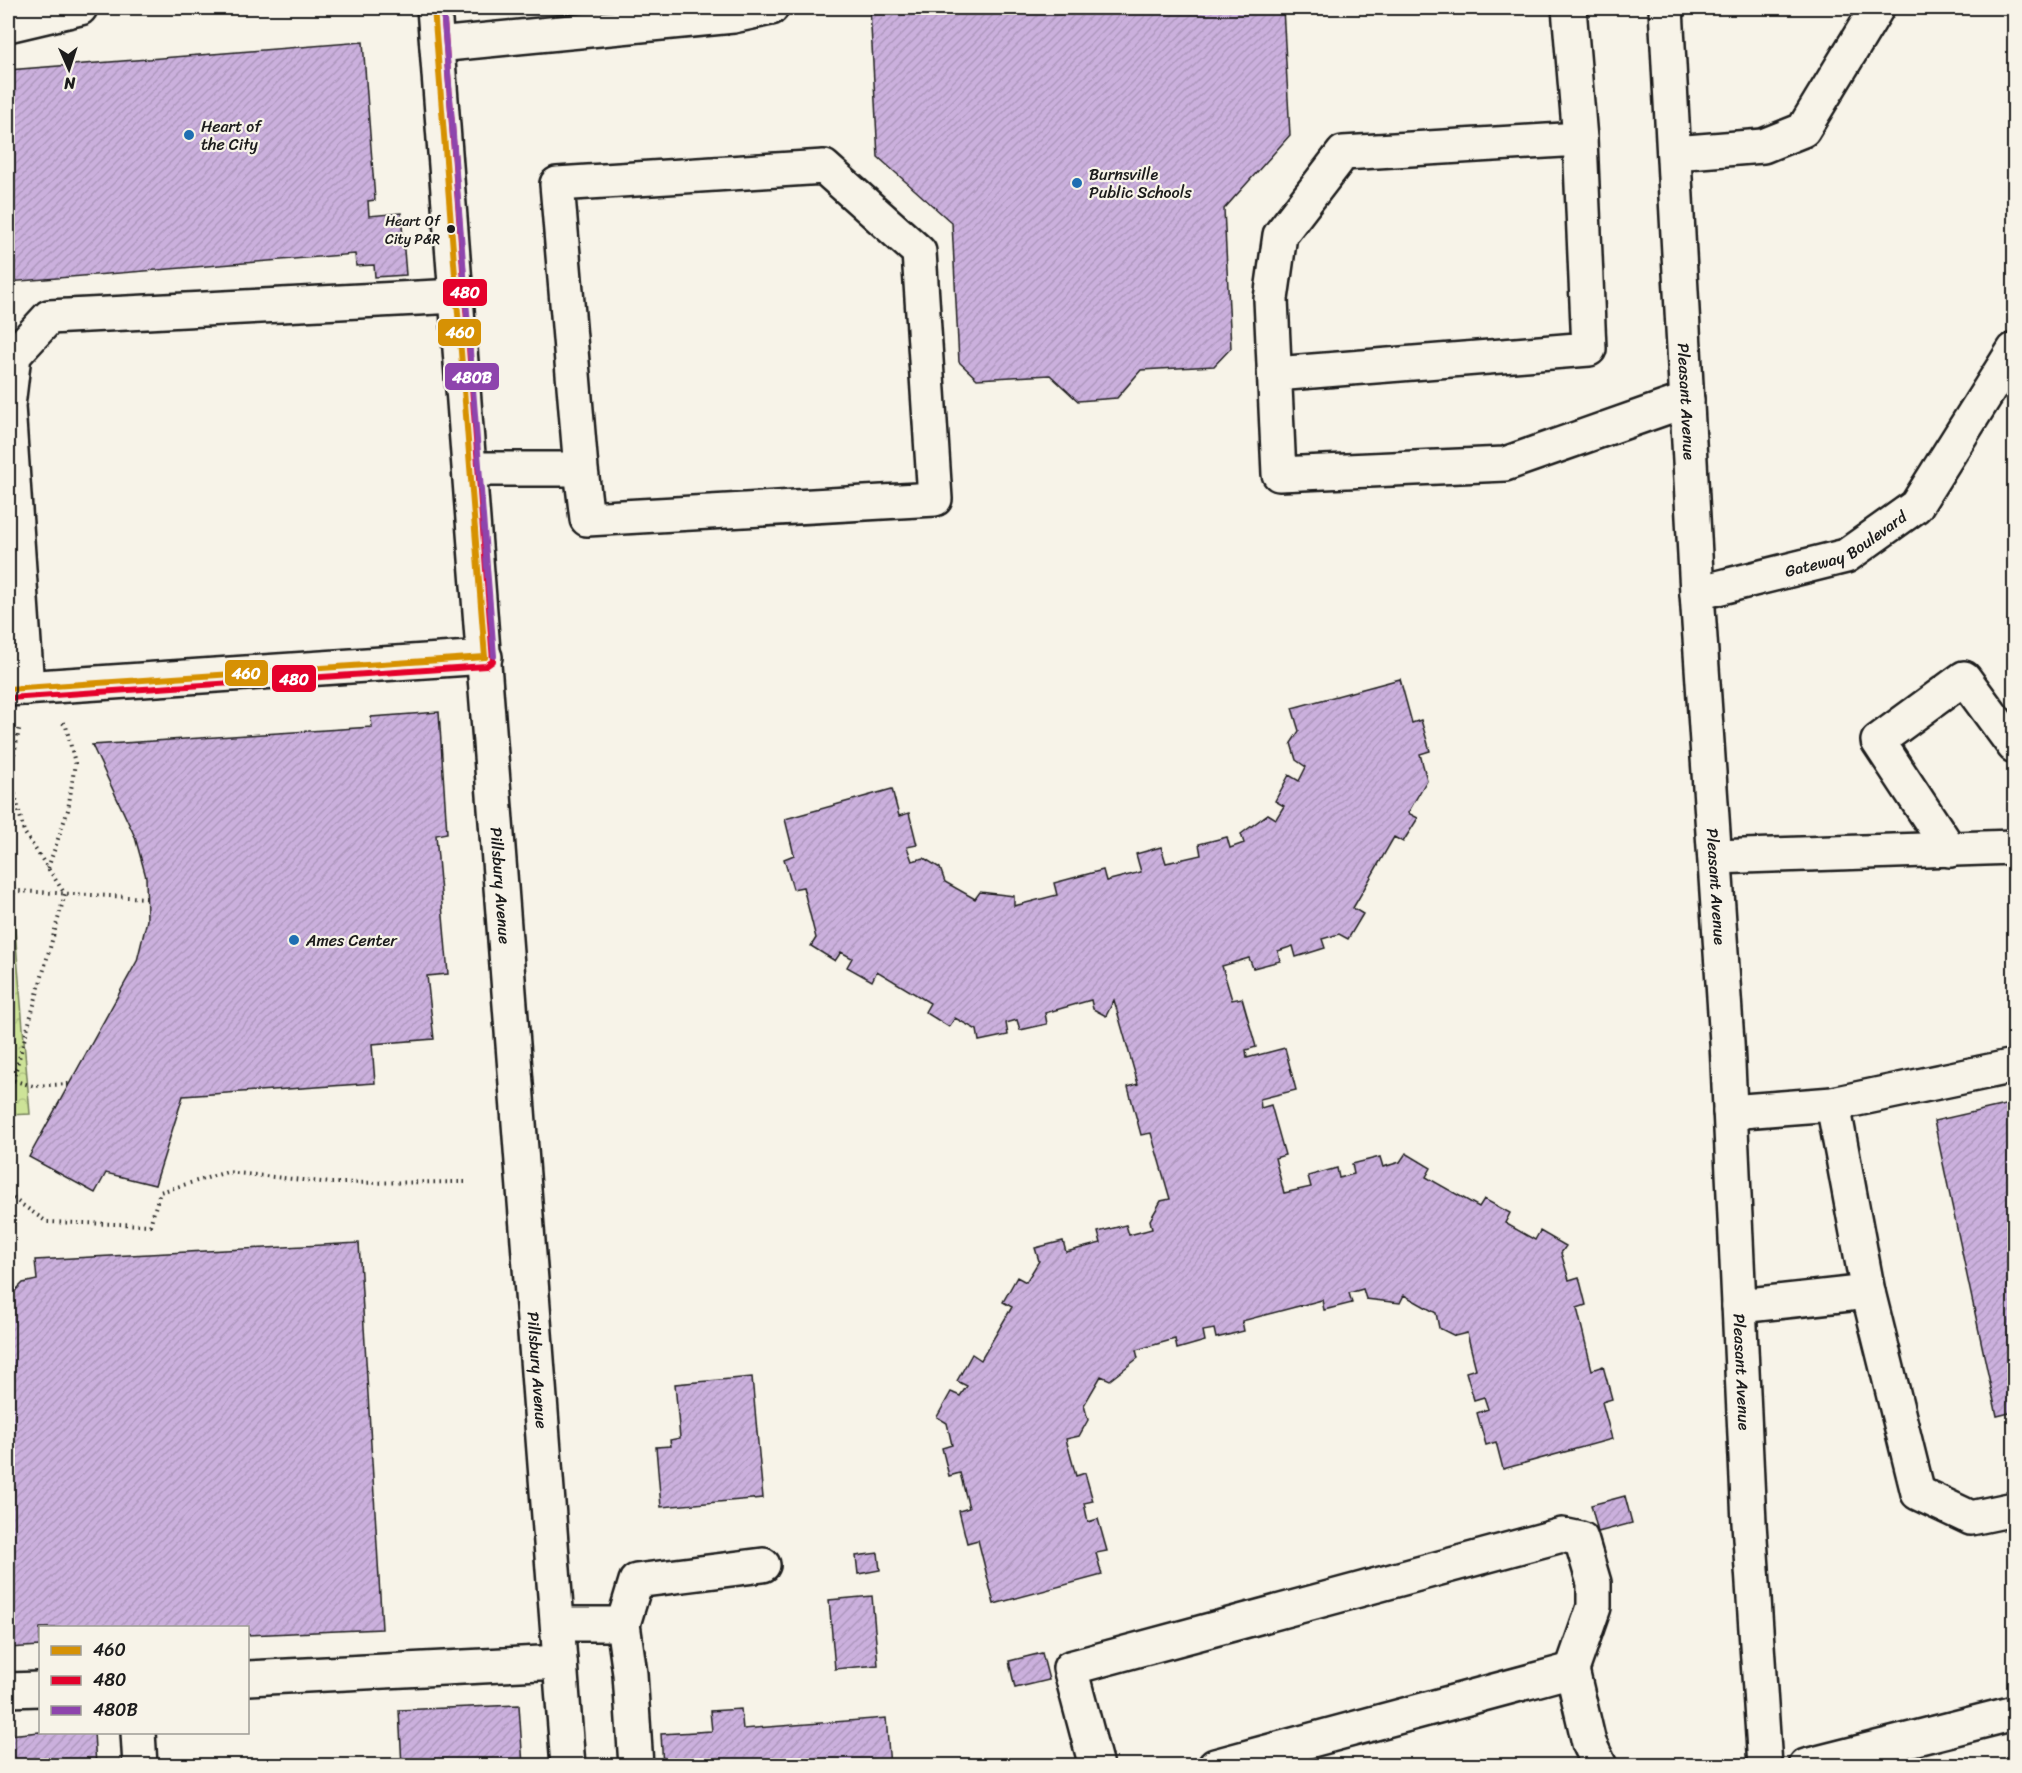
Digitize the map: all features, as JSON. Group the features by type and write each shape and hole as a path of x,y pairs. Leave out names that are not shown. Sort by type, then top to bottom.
{"street":[{"path":"8,25 80,8"},
{"name":"Pillsbury Avenue","path":"434,8 568,1766"},
{"path":"437,45 576,19 733,16 771,8"},
{"path":"1275,374 1589,349 1580,139 1569,8"},
{"name":"Pleasant Avenue","path":"1666,8 1697,593 1731,1112 1749,1523 1765,1766"},
{"path":"1674,153 1763,146 1803,129 1869,10"},
{"path":"1580,139 1343,153 1280,235 1271,299 1279,474 1505,464 1687,400"},
{"path":"824,167 919,252 935,499 587,519 581,469 557,184 824,167"},
{"path":"457,296 49,317 14,355 8,406 17,689 485,657"},
{"name":"Gateway Boulevard","path":"1697,593 1846,556 1916,506 2014,350"},
{"path":"470,469 581,469"},
{"path":"1950,850 1878,741 1964,678 2014,746"},
{"path":"1715,857 2014,847"},
{"path":"1731,1112 1833,1104 2014,1066"},
{"path":"1833,1104 1868,1292 1918,1493 1971,1518 2014,1509"},
{"path":"1739,1306 1868,1292"},
{"path":"1096,1766 1070,1668 1562,1535 1581,1539 1594,1583 1594,1607 1572,1670 1589,1743 1600,1766"},
{"path":"636,1766 630,1674 623,1623 636,1581 763,1565"},
{"path":"558,1624 623,1623"},
{"path":"249,1678 560,1662"},
{"path":"1215,1766 1572,1670"},
{"path":"8,1690 39,1689"},
{"path":"1806,1766 2014,1713"},
{"path":"138,1734 140,1766"}],"path":[{"path":"8,1098 65,894 24,832 10,774 17,689"},
{"path":"17,689 66,726 75,763 68,810 48,868"},
{"path":"8,895 18,891 147,898"},
{"path":"8,1079 14,1083 33,1086 69,1084"},
{"path":"8,1195 47,1222 150,1226 160,1192 227,1172 331,1184 465,1182"}],"green space":[{"path":"8,844 30,1114 8,1115"}],"building":[{"name":"Burnsville Public Schools","path":"870,8 1283,8 1290,135 1224,209 1231,348 1214,366 1141,370 1117,398 1078,401 1050,375 977,379 959,362 952,223 878,157"},
{"name":"Heart of the City","path":"363,42 375,200 368,201 369,216 401,213 406,275 375,277 374,265 356,266 355,254 8,282 8,70"},
{"path":"1400,679 1412,723 1421,720 1430,751 1420,754 1427,780 1408,813 1418,818 1403,842 1394,837 1353,908 1363,914 1348,939 1339,934 1322,939 1325,948 1296,957 1293,946 1278,951 1280,961 1253,968 1249,958 1222,966 1232,1000 1242,998 1256,1047 1246,1050 1247,1058 1285,1048 1296,1090 1260,1099 1261,1108 1271,1105 1285,1155 1275,1158 1284,1193 1311,1187 1308,1176 1337,1168 1339,1178 1354,1174 1352,1164 1380,1157 1383,1167 1400,1162 1406,1153 1431,1168 1426,1177 1479,1207 1484,1199 1510,1213 1505,1223 1535,1240 1540,1231 1566,1246 1561,1253 1569,1280 1579,1277 1586,1305 1577,1308 1592,1370 1603,1366 1612,1399 1602,1402 1612,1439 1503,1469 1496,1442 1486,1445 1477,1413 1488,1409 1484,1397 1474,1400 1466,1372 1476,1369 1467,1333 1455,1336 1439,1328 1436,1313 1404,1295 1400,1303 1366,1299 1363,1289 1349,1293 1352,1303 1324,1310 1322,1300 1242,1321 1244,1331 1216,1338 1214,1329 1203,1331 1205,1341 1177,1349 1175,1339 1136,1350 1138,1358 1110,1380 1101,1376 1084,1405 1088,1420 1079,1436 1066,1439 1076,1476 1085,1473 1093,1501 1084,1503 1088,1522 1098,1519 1107,1551 1096,1553 1102,1575 994,1604 978,1540 967,1543 959,1511 969,1508 960,1473 949,1476 942,1448 952,1445 947,1423 937,1417 951,1392 960,1396 967,1386 957,1381 972,1354 981,1360 1012,1307 1003,1302 1017,1277 1026,1282 1039,1261 1035,1248 1063,1241 1066,1252 1101,1243 1098,1232 1126,1225 1129,1235 1152,1229 1150,1220 1161,1201 1170,1199 1151,1133 1141,1135 1128,1087 1138,1084 1114,1000 1106,1016 1093,1009 1091,1000 1045,1013 1047,1024 1020,1030 1017,1020 1006,1023 1008,1035 979,1041 977,1030 955,1018 949,1027 925,1012 930,1003 877,971 872,981 847,967 852,958 841,952 835,961 811,946 816,938 803,887 793,889 784,859 794,855 785,819 892,789 899,816 909,813 917,845 907,847 912,861 924,858 940,868 945,882 975,899 980,892 1014,896 1014,906 1057,895 1054,883 1103,870 1106,881 1141,872 1136,854 1161,847 1166,863 1201,855 1199,844 1227,837 1230,848 1244,843 1241,834 1268,814 1276,819 1284,806 1275,801 1289,775 1299,781 1306,767 1296,760 1291,743 1299,731 1292,708"},
{"name":"Ames Center","path":"439,712 447,833 436,835 448,974 427,976 434,1039 372,1044 375,1083 183,1096 155,1185 106,1173 95,1193 29,1157 137,961 147,920 146,877 135,837 92,745 372,727 371,717"},
{"path":"2014,1103 2014,1412 1997,1416 1934,1121"},
{"path":"359,1243 382,1629 249,1635 249,1626 39,1626 39,1646 8,1648 8,1298 23,1283 37,1280 35,1260"},
{"path":"752,1377 763,1498 661,1507 656,1447 671,1446 670,1440 680,1438 675,1384"},
{"path":"1625,1496 1632,1523 1598,1532 1591,1505"},
{"path":"878,1553 880,1570 858,1574 856,1556"},
{"path":"872,1596 878,1665 835,1669 829,1600"},
{"path":"1042,1653 1049,1680 1015,1688 1009,1661"},
{"path":"519,1705 523,1766 402,1766 399,1710"},
{"path":"741,1709 743,1729 886,1718 890,1766 663,1766 661,1734 712,1731 710,1711"},
{"path":"39,1732 39,1734 94,1734 96,1766 8,1766 8,1735"}],"transit line":[{"name":"460","path":"434,8 485,657"},
{"name":"480","path":"9,698 486,666 493,661 443,8"},
{"name":"480B","path":"443,8 494,656"},
{"name":"460","path":"8,689 485,657"}],"place":[{"name":"Heart of the City","path":"189,135"},
{"name":"Burnsville Public Schools","path":"1077,183"},
{"name":"Heart Of City P&R","path":"451,229"},
{"name":"Ames Center","path":"294,940"}]}
